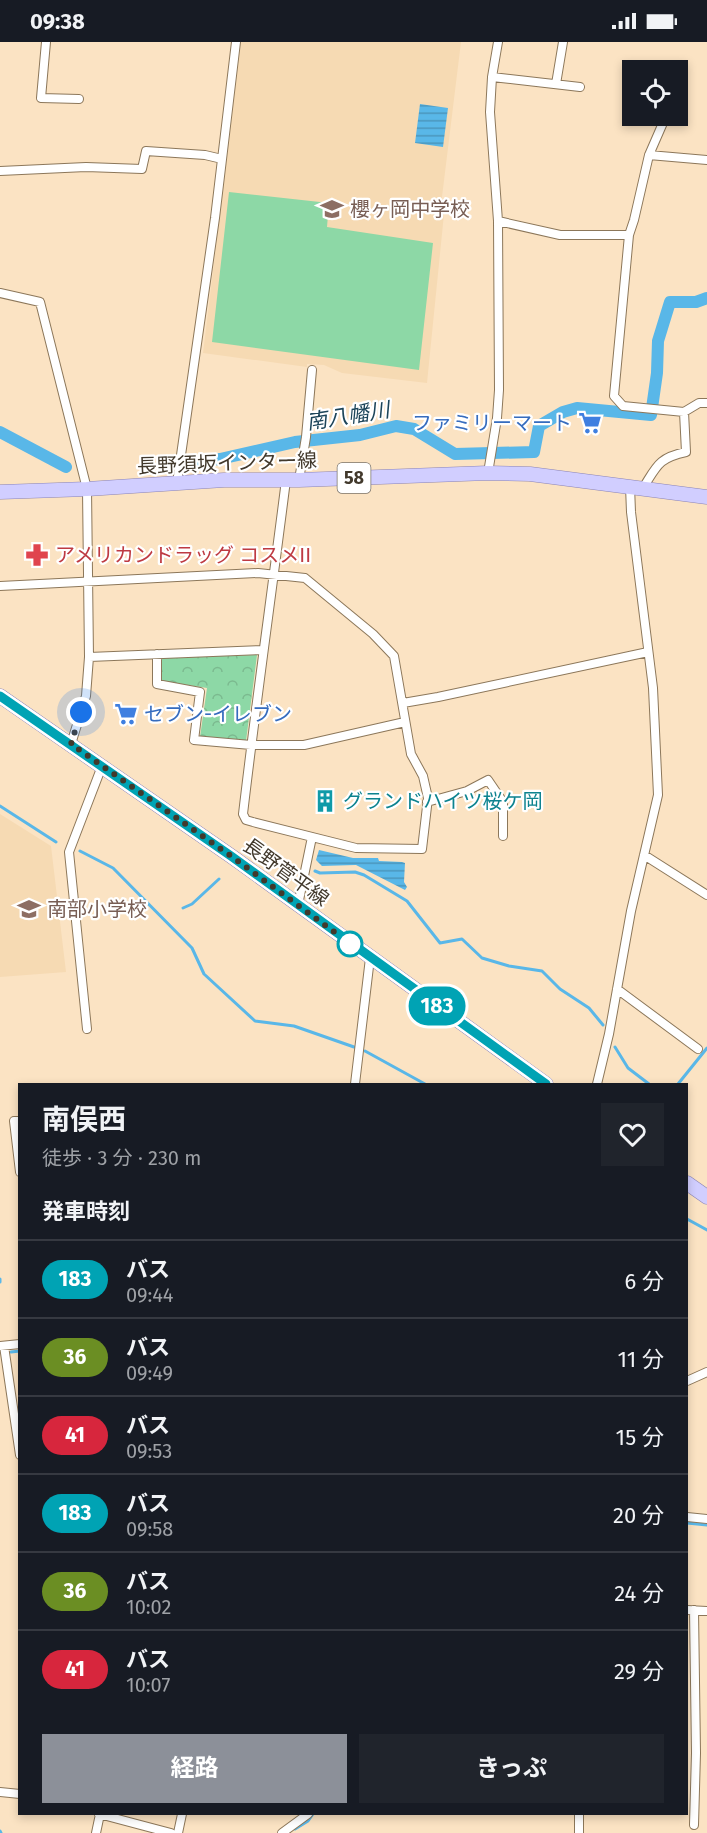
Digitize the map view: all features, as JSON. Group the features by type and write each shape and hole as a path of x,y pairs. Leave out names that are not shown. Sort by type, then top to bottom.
{"main road":[{"name":"長野須坂インター線","path":"0,492 224,480 292,480 488,473 530,474 707,496"},
{"name":"長野菅平線","path":"0,696 298,905 533,1080"},
{"path":"688,1185 707,1197"}],"street":[{"path":"46,42 41,98 80,99"},
{"path":"177,483 236,42"},
{"path":"488,473 499,390 498,221 490,112 492,77 498,42"},
{"path":"556,84 563,42"},
{"path":"492,77 580,87"},
{"path":"662,126 649,155 629,235 614,396 623,406 684,412 699,403 707,403"},
{"path":"0,171 86,167 142,168 146,151 205,154 222,159"},
{"path":"649,155 707,160"},
{"path":"498,221 560,235 629,235"},
{"path":"0,293 40,302 87,489 89,657 86,696 71,744"},
{"path":"0,586 258,573 274,575 305,578 373,634 394,656 411,754 423,776 427,802 422,849 356,848 246,819 243,814 274,575 292,480 306,441 312,370"},
{"path":"597,1083 609,1034 631,910 658,795 653,688 631,512 636,487 661,460 686,452 684,412"},
{"path":"89,657 263,650"},
{"path":"403,703 648,652"},
{"path":"157,654 157,684 200,692 194,740 251,745 304,745 389,724 405,723"},
{"path":"87,1029 69,852 102,766"},
{"path":"427,802 467,791 488,780 503,802 503,836"},
{"path":"298,905 312,837"},
{"path":"644,855 707,895"},
{"path":"355,1083 370,958"},
{"path":"616,989 698,1049"},
{"path":"18,1121 14,1122 18,1155"},
{"path":"18,1344 2,1346 18,1435"},
{"path":"688,1381 707,1372"},
{"path":"688,1517 707,1519"},
{"path":"694,1825 691,1753 691,1610 707,1611"},
{"path":"0,1792 18,1794"},
{"path":"96,1833 99,1815"},
{"path":"103,1815 171,1833"},
{"path":"178,1833 182,1815"},
{"path":"282,1833 307,1815"},
{"path":"579,1815 579,1833"}],"shaded area":[{"name":"櫻ヶ岡中学校","path":"241,42 461,42 441,205 444,214 427,383 342,373 324,365 307,364 307,367 203,353"},
{"name":"南部小学校","path":"0,814 51,846 66,972 0,977"}],"green space":[{"path":"229,192 329,203 327,227 433,243 419,370 212,342"},
{"path":"257,655 246,741 200,737 207,688 162,681 162,657"}],"water":[{"path":"420,104 448,108 443,147 415,143"},
{"path":"319,850 353,858 378,858 379,861 405,863 404,882 407,887 405,890 356,865 322,866 316,860"}],"waterway":[{"name":"南八幡川","path":"190,462 220,459 295,442 360,435 396,426 414,429 455,454 534,452 539,426 563,412 577,408 651,415 657,373 658,341 670,302 696,302 707,298"},
{"name":"南八幡川","path":"0,432 66,467"},
{"name":"南八幡川","path":"170,465 176,463"},
{"path":"0,806 56,842"},
{"path":"80,851 113,868 192,948 204,974 255,1021 294,1026 354,1047"},
{"path":"315,871 320,873 355,872 364,875 407,901 440,943 462,939 482,958 509,966 542,971 560,989 589,1008 603,1025"},
{"path":"183,908 192,904 219,879"},
{"path":"615,1047 628,1068 648,1083"},
{"path":"679,1083 707,1048"},
{"path":"365,1051 423,1083"},
{"path":"688,1220 707,1230"},
{"path":"11,1352 18,1351"},
{"path":"688,1523 707,1525"},
{"path":"295,1829 308,1821 312,1815"}],"bus line":[{"name":"183","path":"0,696 231,856 545,1083"}],"place":[{"name":"櫻ヶ岡中学校","path":"332,209"},
{"name":"ファミリーマート","path":"590,423"},
{"name":"アメリカンドラッグ コスメII","path":"37,555"},
{"name":"セブン-イレブン","path":"126,714"},
{"name":"グランドハイツ桜ケ岡","path":"325,801"},
{"name":"南部小学校","path":"29,909"}],"route":[{"path":"81,712 71,744 142,796 231,856 352,945 350,944"}]}
